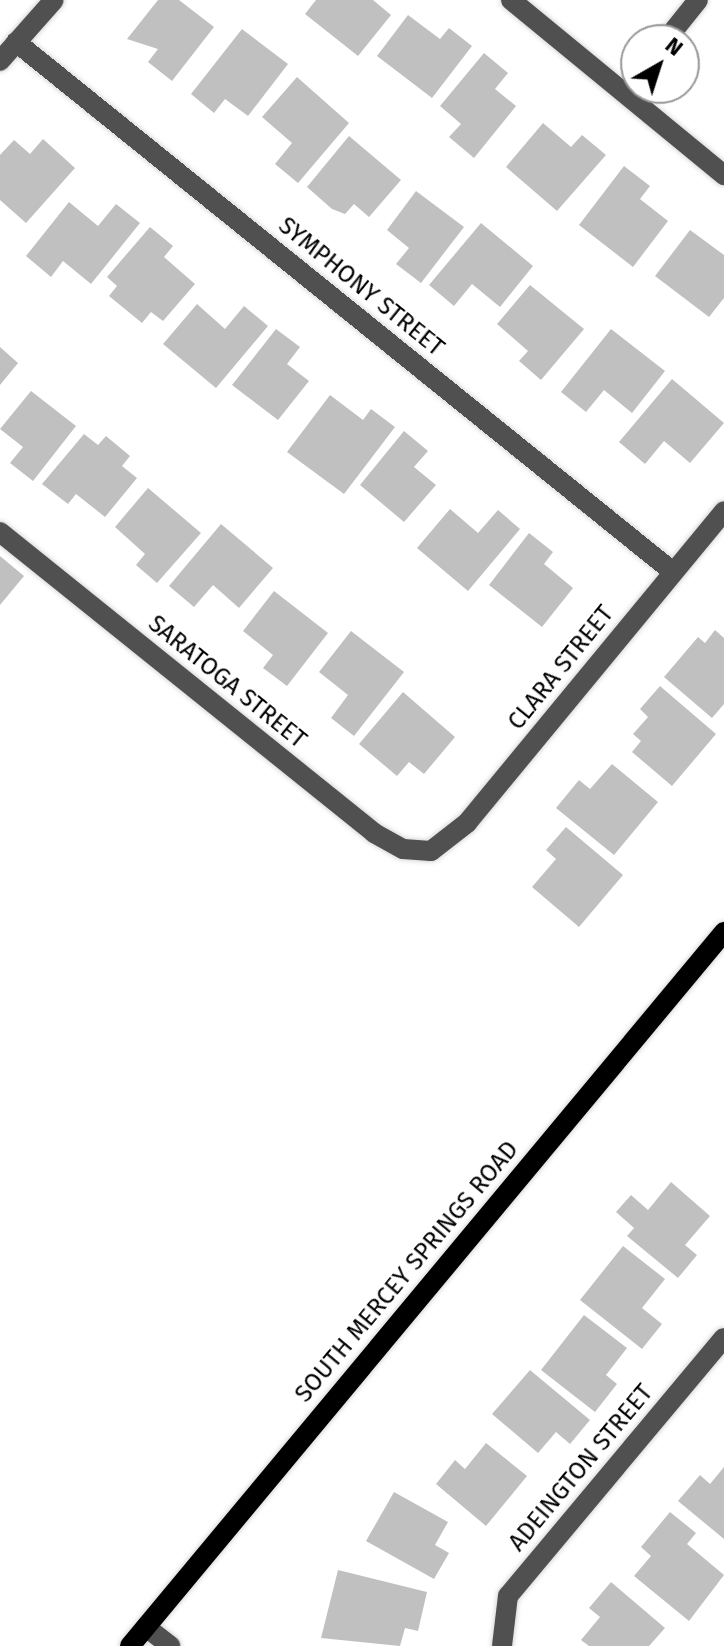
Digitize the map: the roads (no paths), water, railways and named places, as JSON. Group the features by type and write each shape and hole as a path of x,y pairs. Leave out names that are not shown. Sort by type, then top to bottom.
{"main road":[{"name":"SOUTH MERCEY SPRINGS ROAD","path":"130,1646 724,932"}],"street":[{"path":"0,61 54,0"},
{"path":"511,0 620,77"},
{"path":"679,24 698,0"},
{"name":"SYMPHONY STREET","path":"16,42 673,572"},
{"path":"651,104 724,175"},
{"name":"CLARA STREET","path":"431,851 467,823 724,511"},
{"name":"SARATOGA STREET","path":"0,532 374,833 403,849 431,851"},
{"name":"ADEINGTON STREET","path":"501,1644 508,1596 724,1338"},
{"path":"146,1627 170,1646"}]}
